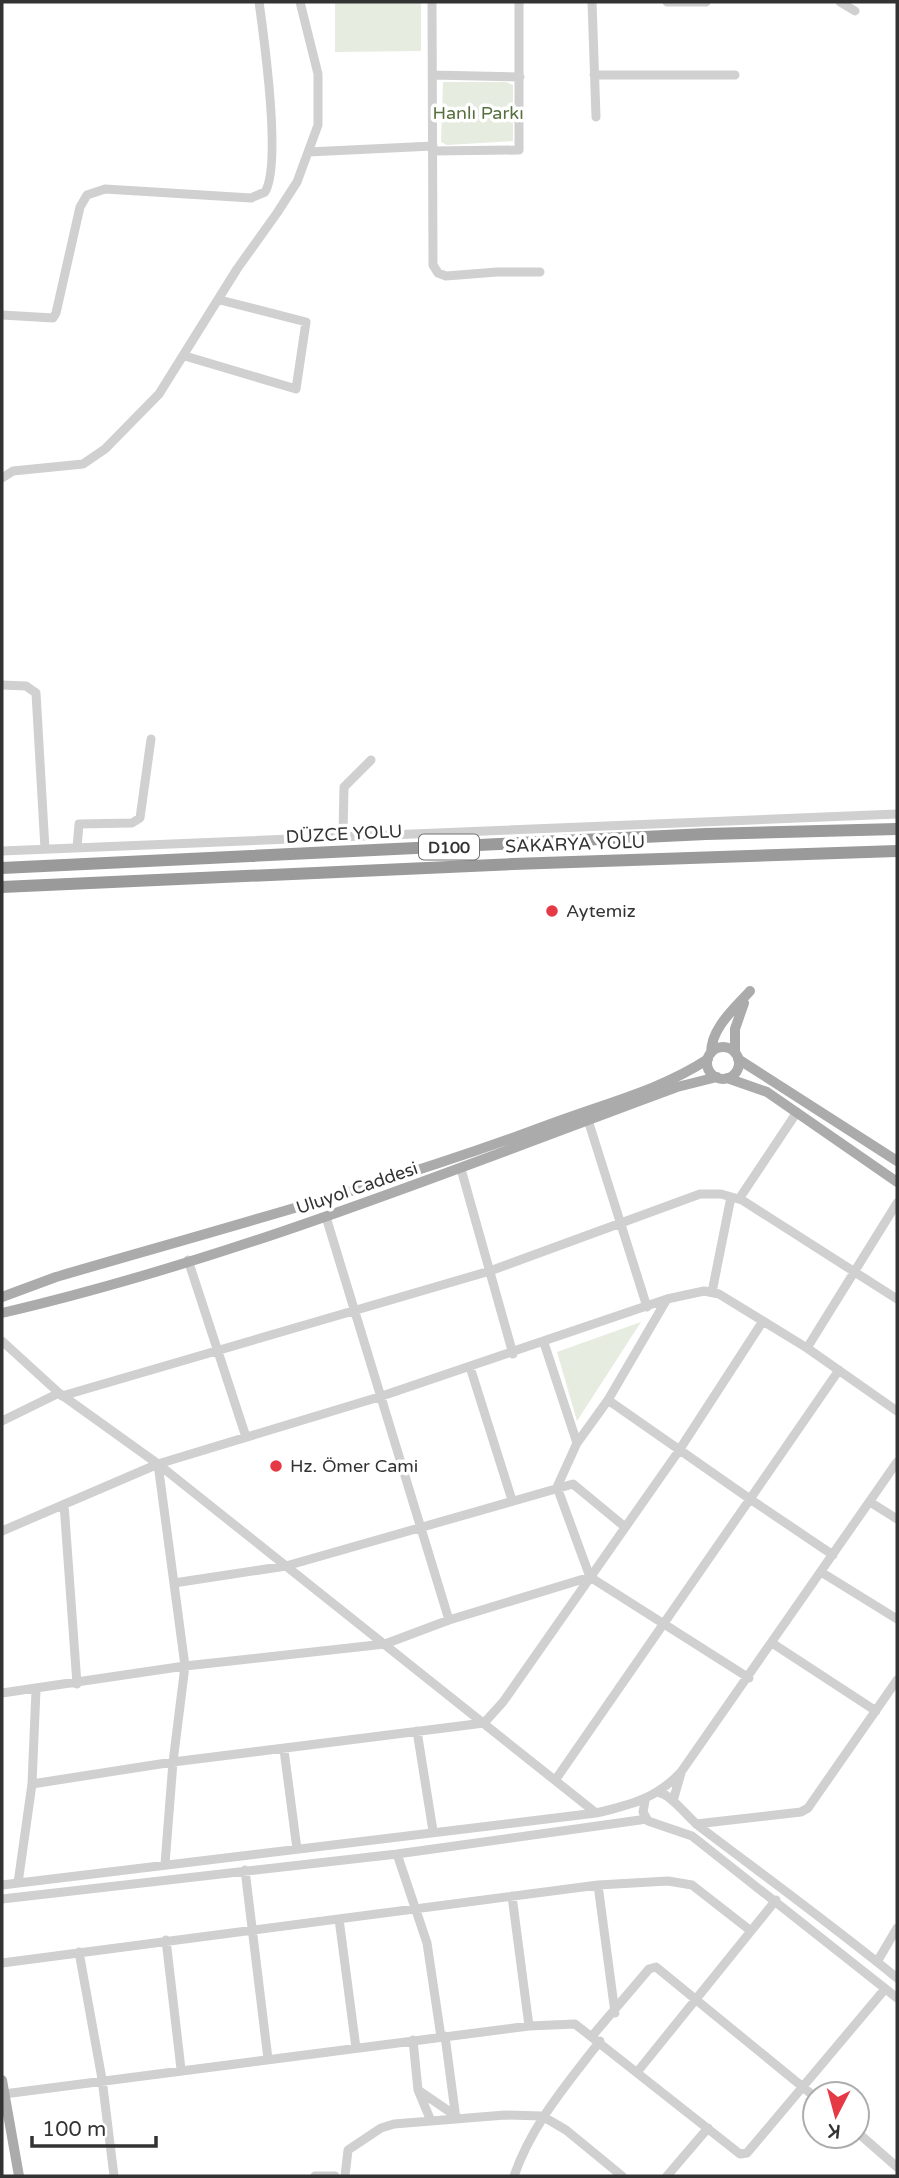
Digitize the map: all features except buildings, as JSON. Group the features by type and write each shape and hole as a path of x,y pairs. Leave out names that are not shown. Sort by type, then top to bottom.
{"highway":[{"name":"DÜZCE YOLU","path":"2,868 706,834 897,829"},
{"name":"SAKARYA YOLU","path":"2,887 500,864 897,851"}],"main road":[{"path":"722,1078 737,1071 735,1029 750,991 729,1014 715,1035 709,1056 710,1072 722,1078 767,1092 897,1182"},
{"path":"709,1056 723,1047 897,1161"},
{"name":"Uluyol Caddesi","path":"2,1297 56,1277 446,1162 688,1072 709,1056"},
{"name":"Uluyol Caddesi","path":"2,1313 326,1217 677,1087 722,1078"},
{"path":"2,2080 19,2176"}],"street":[{"path":"2,315 53,318 80,207 87,195 105,189 251,198 265,192 270,178 270,85 259,2"},
{"path":"2,478 13,471 83,464 105,449 159,394 237,269 296,182 318,125 319,95 318,74 300,2"},
{"path":"432,2 433,265 438,273 446,276 540,272"},
{"path":"308,152 433,148 519,150 519,2"},
{"path":"592,2 596,117"},
{"path":"667,2 706,2"},
{"path":"840,2 855,11"},
{"path":"432,75 520,78"},
{"path":"594,75 735,75"},
{"path":"185,356 296,389 306,322 220,300"},
{"path":"2,685 26,686 36,694 45,849"},
{"path":"78,848 79,824 132,823 140,818 151,739"},
{"path":"342,834 344,787 371,760"},
{"path":"2,851 342,834 897,814"},
{"path":"712,1292 735,1198 797,1112"},
{"path":"588,1120 647,1307"},
{"path":"461,1169 513,1354"},
{"path":"2,1421 61,1394 490,1271 700,1194 735,1198 855,1270 897,1299"},
{"path":"807,1348 897,1203"},
{"path":"326,1217 449,1620"},
{"path":"188,1260 246,1437"},
{"path":"2,1531 158,1464 513,1354 667,1299 704,1291 712,1292 807,1348 897,1411"},
{"path":"667,1299 608,1400 577,1443 557,1487 590,1577 748,1678"},
{"path":"32,1784 173,1762 484,1723 503,1702 678,1452 763,1321"},
{"path":"2,1340 61,1394 158,1464 556,1779 596,1814"},
{"path":"544,1343 577,1443"},
{"path":"470,1367 513,1500"},
{"path":"556,1779 839,1370"},
{"path":"608,1400 678,1452 833,1555"},
{"path":"2,1885 433,1831 596,1814 645,1801 660,1793 681,1772 897,1462"},
{"path":"158,1464 185,1666 173,1762 165,1864"},
{"path":"174,1583 286,1566 421,1525 573,1484 625,1527"},
{"path":"870,1502 897,1519"},
{"path":"64,1504 78,1684"},
{"path":"821,1572 897,1619"},
{"path":"2,1693 78,1684 185,1666 385,1644 449,1620 590,1577"},
{"path":"772,1643 876,1711"},
{"path":"696,1824 801,1812 808,1808 897,1680"},
{"path":"18,1883 32,1784 36,1690"},
{"path":"417,1731 433,1831"},
{"path":"284,1750 297,1849"},
{"path":"665,1825 674,1816 681,1772"},
{"path":"660,1793 696,1824 897,1978"},
{"path":"645,1801 643,1812 647,1819 692,1836 897,1998"},
{"path":"2,1899 397,1854 647,1819"},
{"path":"397,1854 418,1908 427,1943 456,2117"},
{"path":"245,1870 268,2059"},
{"path":"2,1963 598,1885 668,1881 692,1885 751,1931"},
{"path":"598,1885 615,2014"},
{"path":"512,1896 529,2026"},
{"path":"638,2071 776,1900"},
{"path":"339,1919 356,2048"},
{"path":"877,1962 897,1928"},
{"path":"166,1940 181,2069"},
{"path":"79,1952 103,2079 114,2176"},
{"path":"514,2176 524,2147 542,2116 649,1969 656,1968 801,2084"},
{"path":"808,2080 885,1989"},
{"path":"4,2094 412,2040 529,2026 575,2024 597,2038 740,2154 747,2153 801,2088"},
{"path":"412,2040 421,2105 430,2121"},
{"path":"418,2090 456,2117"},
{"path":"345,2176 348,2150 354,2143 381,2128 456,2117 542,2116 566,2130 622,2176"},
{"path":"667,2176 708,2128"},
{"path":"871,2144 897,2167"},
{"path":"315,2176 335,2176"}],"green space":[{"path":"335,2 421,2 421,51 335,52"},
{"name":"Hanlı Parkı","path":"443,82 506,82 513,85 513,141 447,145 441,142"},
{"path":"641,1322 577,1421 557,1352"}],"place":[{"name":"Aytemiz","path":"552,911"},
{"name":"Hz. Ömer Cami","path":"276,1466"}]}
